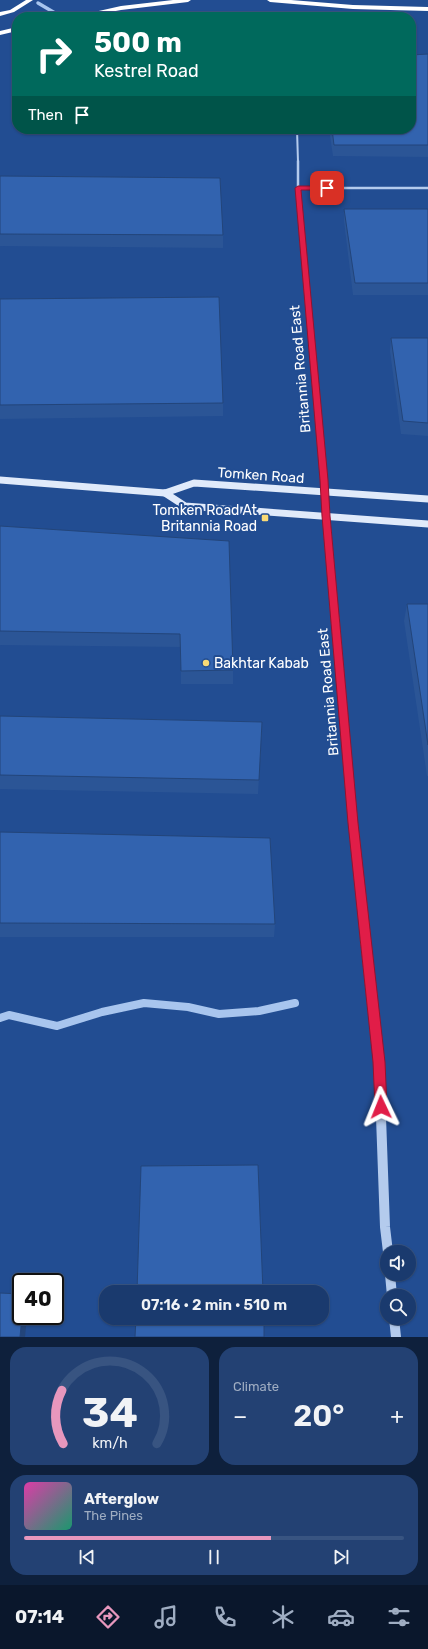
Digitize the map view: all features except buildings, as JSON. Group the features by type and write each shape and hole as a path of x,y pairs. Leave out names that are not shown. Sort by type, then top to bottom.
{"highway":[{"path":"0,14 12,11 30,0"},
{"path":"101,12 188,0"},
{"path":"270,0 314,4 428,9"},
{"path":"0,33 12,30"}],"main road":[{"name":"Tomken Road","path":"0,480 165,493 194,483 428,499"},
{"name":"Tomken Road","path":"165,493 185,506 428,524"}],"street":[{"name":"Britannia Road East","path":"297,134 298,188 353,823 379,1062 385,1227 387,1245"},
{"path":"298,188 428,188"},
{"path":"395,1325 396,1337"}],"waterway":[{"path":"38,3 53,12"},
{"path":"0,1018 9,1015 57,1026 102,1012 144,1003 188,1007 219,1014 259,1011 295,1003"}],"place":[{"name":"Tomken Road At Britannia Road","path":"265,518"},
{"name":"Bakhtar Kabab","path":"206,663"}],"route":[{"path":"327,188 298,188 353,823 379,1062 381,1107"}]}
